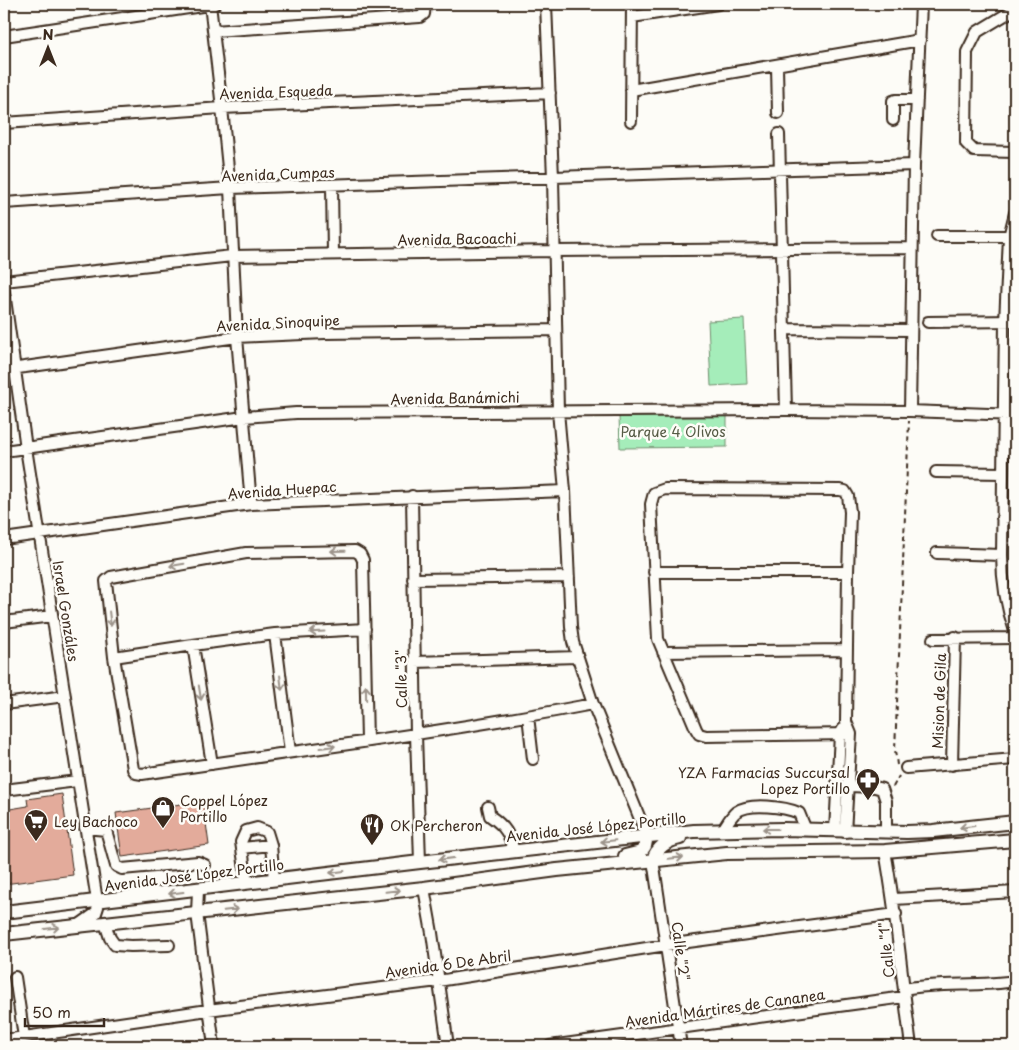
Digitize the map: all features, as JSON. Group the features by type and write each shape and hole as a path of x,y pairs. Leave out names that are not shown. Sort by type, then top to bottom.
{"main road":[{"name":"Avenida José López Portillo","path":"4,912 694,831 932,831 1015,822"},
{"path":"653,860 662,846 673,839 722,831"},
{"path":"556,870 586,862 637,854 644,849 647,836"},
{"path":"4,934 424,888 556,870 727,853 885,851 1015,840"}],"street":[{"path":"4,36 212,4 213,31 230,188 237,337 251,504"},
{"path":"213,31 420,17 424,14 425,4"},
{"path":"546,4 553,178 558,410 571,627 577,657 593,704 647,836"},
{"path":"631,121 632,4"},
{"path":"632,17 718,4"},
{"path":"910,411 914,165 921,4"},
{"path":"1015,9 977,32 967,52 966,143 974,151 1015,152"},
{"path":"631,90 920,40"},
{"path":"777,66 778,113"},
{"name":"Avenida Esqueda","path":"4,123 222,108 550,93"},
{"path":"893,120 894,101 917,100"},
{"path":"778,134 783,249 786,410"},
{"name":"Avenida Cumpas","path":"4,203 230,188 914,165"},
{"path":"332,186 333,254"},
{"path":"1015,213 1012,236 1010,322 1004,415 1002,518 1002,577 1010,598 1015,631"},
{"path":"938,236 1012,236"},
{"name":"Avenida Bacoachi","path":"4,281 232,256 912,248"},
{"name":"Israel Gonzáles","path":"4,292 9,369 26,448 77,781 98,902"},
{"path":"928,322 1010,322"},
{"path":"785,328 910,330"},
{"name":"Avenida Sinoquipe","path":"9,369 237,337 325,333 556,330"},
{"name":"Avenida Banámichi","path":"4,451 244,417 296,413 786,410 910,411 1015,415"},
{"path":"936,472 1003,473"},
{"path":"840,831 848,786 846,722 850,512 848,496 845,491 665,489 654,493 651,498 657,629 663,652 699,734 706,736 846,734"},
{"name":"Avenida Huepac","path":"4,539 251,504 564,491"},
{"name":"Calle \"3\"","path":"412,496 420,862"},
{"path":"1002,518 1015,516"},
{"path":"367,742 363,560 355,550 246,553 108,578 106,585 114,657 133,769 136,773 142,774 367,742 593,704"},
{"path":"937,553 1002,555"},
{"path":"654,572 848,572"},
{"path":"413,579 569,578"},
{"path":"4,622 52,616"},
{"path":"114,657 275,634 365,629"},
{"path":"275,634 290,752"},
{"path":"932,638 1015,638"},
{"name":"Mision de Gila","path":"952,764 955,638"},
{"path":"193,645 212,764"},
{"path":"663,652 847,650"},
{"path":"415,662 577,657"},
{"path":"4,704 65,696"},
{"path":"528,716 533,759"},
{"path":"840,831 846,734"},
{"path":"901,766 1015,759"},
{"path":"4,790 77,781"},
{"path":"848,786 875,786 882,789 886,801 886,832"},
{"path":"722,831 736,812 766,806 788,808 799,813 806,830"},
{"path":"488,807 490,816 509,832 514,852"},
{"path":"85,828 106,830 116,866 122,869 198,862 205,865"},
{"path":"247,883 241,842 246,831 257,828 267,832 271,845 274,880"},
{"path":"242,848 271,845"},
{"name":"Calle \"1\"","path":"885,851 894,899 911,1046"},
{"name":"Calle \"2\"","path":"653,860 680,1046"},
{"path":"424,888 448,1046"},
{"path":"198,890 197,913 214,1046"},
{"path":"894,899 1015,892"},
{"path":"79,925 96,913 98,902"},
{"name":"Avenida 6 De Abril","path":"4,1040 208,1010 438,981 666,945 896,914"},
{"path":"105,922 110,938 115,945 170,945"},
{"path":"15,977 24,1037"},
{"name":"Avenida Mártires de Cananea","path":"550,1046 904,993 919,986 993,985 1015,981"}],"path":[{"path":"901,766 895,750 910,411"}],"green space":[{"path":"744,319 747,384 711,386 708,321"},
{"name":"Parque 4 Olivos","path":"727,414 727,447 620,448 619,415"}],"building":[{"name":"Ley Bachoco","path":"62,794 73,875 4,884 4,810 28,806 27,799"},
{"name":"Coppel López Portillo","path":"203,801 209,845 122,857 116,813"}],"place":[{"name":"YZA Farmacias Succursal Lopez Portillo","path":"868,801"},
{"name":"Coppel López Portillo","path":"163,829"},
{"name":"Ley Bachoco","path":"36,842"},
{"name":"OK Percheron","path":"372,846"}]}
